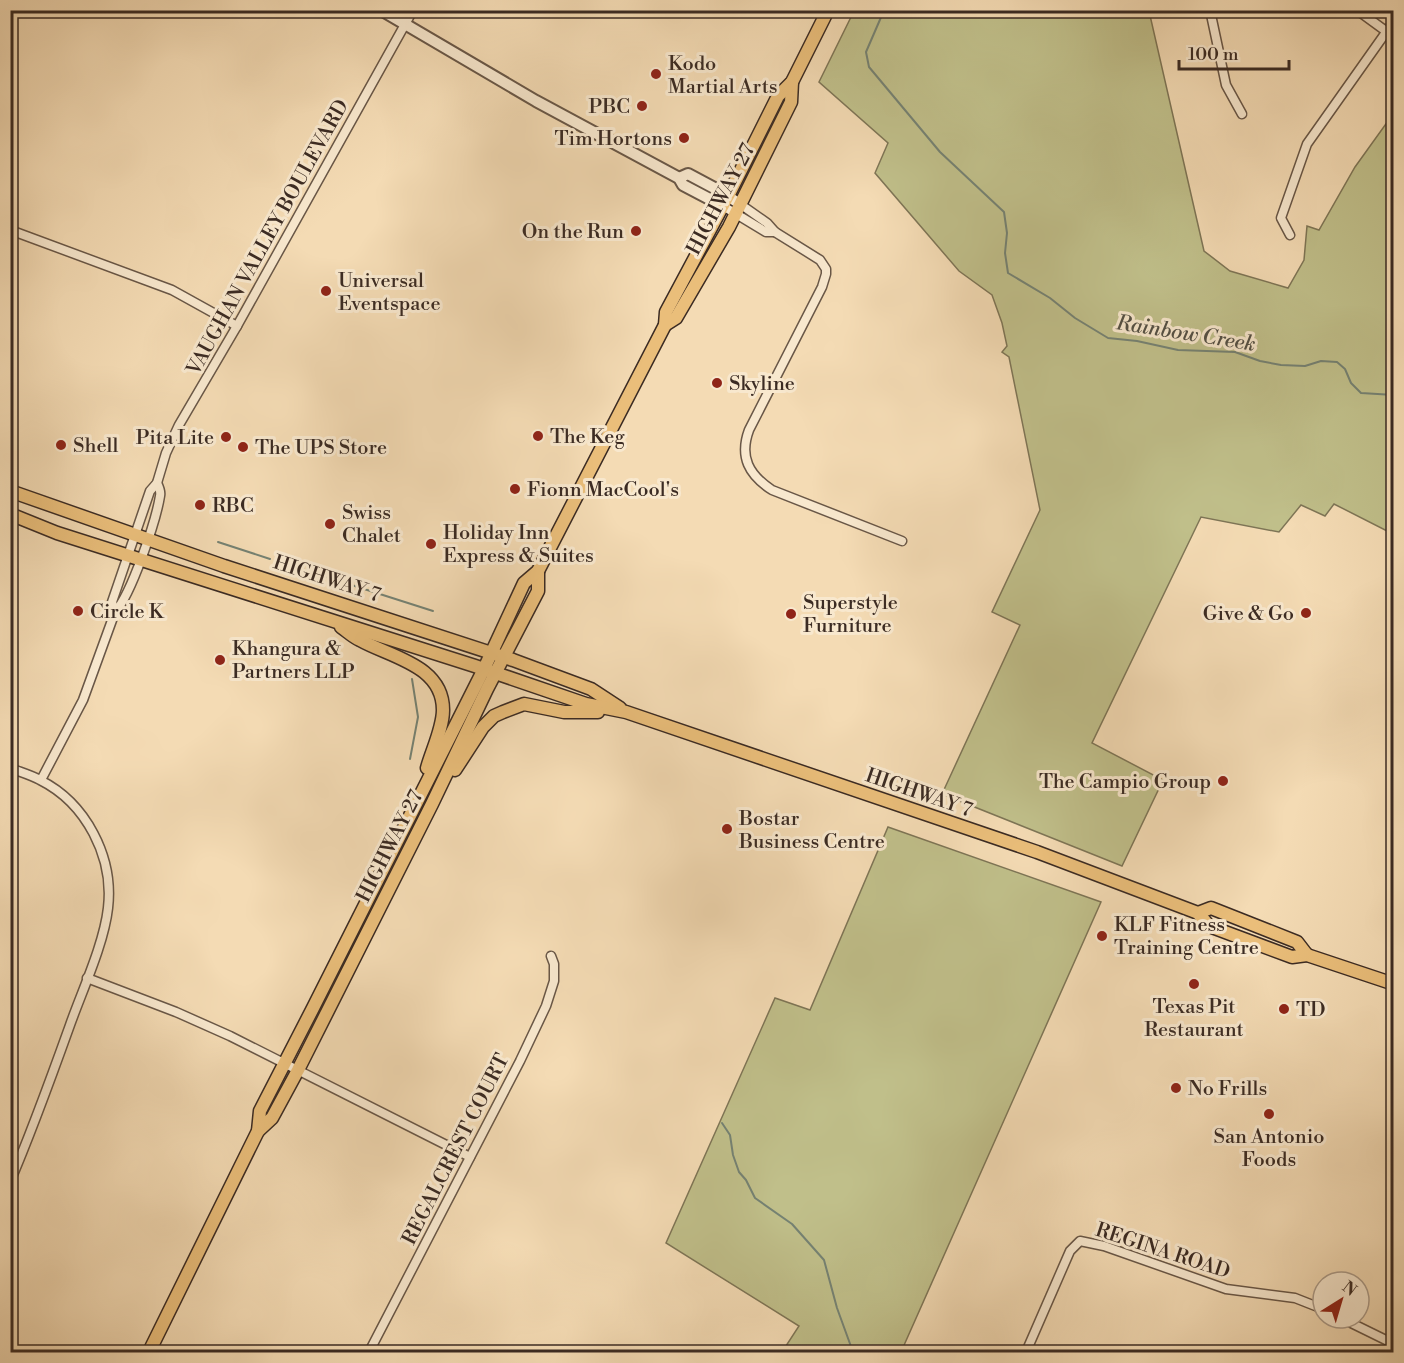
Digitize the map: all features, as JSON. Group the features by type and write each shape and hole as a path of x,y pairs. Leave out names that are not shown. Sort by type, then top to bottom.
{"main road":[{"name":"HIGHWAY 27","path":"258,1131 272,1118 298,1070 432,804 497,656 524,583 538,571 665,325 666,312 726,201 778,96 792,82 828,10"},
{"name":"HIGHWAY 27","path":"665,325 676,318 738,209 791,102 792,82"},
{"name":"HIGHWAY 7","path":"10,491 224,566 591,689 626,712"},
{"name":"HIGHWAY 7","path":"10,514 57,533 490,671 586,705 626,712 1037,852 1198,913 1209,926 1292,957 1307,955 1394,984"},
{"path":"330,620 360,640 411,663 423,671 433,681 440,695 443,710 418,798"},
{"name":"HIGHWAY 27","path":"149,1353 258,1131 260,1111 283,1062 313,1008 418,798 490,671"},
{"path":"432,804 483,727 494,716 525,704 564,712 626,712"},
{"name":"HIGHWAY 7","path":"1198,913 1211,908 1248,921 1297,942 1307,955"},
{"path":"1389,1353 1393,1344"}],"street":[{"path":"381,10 536,101 679,178 688,174 738,209 765,232 775,232 820,260 826,269 822,287 749,430 746,443 748,466 759,482 772,490 902,541"},
{"name":"VAUGHAN VALLEY BOULEVARD","path":"134,558 161,494 157,483 166,453 179,425 237,326 413,10"},
{"path":"1210,10 1226,85 1242,114"},
{"path":"1357,10 1390,34"},
{"path":"1290,235 1281,218 1307,144 1390,34 1394,21"},
{"path":"10,230 172,290 237,326"},
{"path":"41,780 83,700 115,612 122,604 142,536"},
{"path":"115,612 112,602 134,558"},
{"path":"10,768 41,780 74,805 87,821 100,847 107,869 108,910 87,978 10,1182"},
{"name":"REGALCREST COURT","path":"369,1353 546,1006 554,981 554,964 551,956"},
{"path":"87,978 176,1012 283,1062 470,1157"},
{"name":"REGINA ROAD","path":"1026,1353 1070,1251 1080,1241 1104,1246 1226,1289 1295,1298 1311,1304"},
{"path":"1365,1330 1393,1344"}],"shaded area":[{"path":"854,11 1149,11 1204,251 1230,271 1288,288 1304,260 1307,226 1319,230 1355,167 1393,114 1393,534 1334,504 1325,516 1301,505 1279,532 1201,517 1092,743 1163,780 1122,866 942,794 1020,625 992,612 1040,510 1009,357 1002,352 1007,346 1002,323 992,295 959,271 875,173 888,143 819,82"},
{"path":"888,827 1101,902 901,1352 782,1352 799,1326 666,1243 775,998 810,1010"}],"waterway":[{"name":"Rainbow Creek","path":"882,10 866,52 869,67 940,152 1004,212 1008,273 1050,298 1075,318 1108,338 1137,341 1178,350 1235,352 1260,361 1281,365 1305,366 1321,361 1337,362 1345,369 1351,383 1361,393 1394,395"},
{"path":"218,542 270,559"},
{"path":"289,565 433,611"},
{"path":"410,759 418,717 412,679"},
{"path":"722,1123 730,1135 733,1155 739,1172 755,1198 792,1224 824,1260 837,1308 853,1352"}],"place":[{"name":"Kodo Martial Arts","path":"656,74"},
{"name":"PBC","path":"642,106"},
{"name":"Tim Hortons","path":"684,138"},
{"name":"On the Run","path":"636,231"},
{"name":"Universal Eventspace","path":"326,291"},
{"name":"Skyline","path":"717,383"},
{"name":"The Keg","path":"538,436"},
{"name":"Pita Lite","path":"226,437"},
{"name":"Shell","path":"61,445"},
{"name":"The UPS Store","path":"243,447"},
{"name":"Fionn MacCool's","path":"515,489"},
{"name":"RBC","path":"200,505"},
{"name":"Swiss Chalet","path":"330,524"},
{"name":"Holiday Inn Express & Suites","path":"431,544"},
{"name":"Circle K","path":"78,611"},
{"name":"Give & Go","path":"1306,613"},
{"name":"Superstyle Furniture","path":"791,614"},
{"name":"Khangura & Partners LLP","path":"220,660"},
{"name":"The Campio Group","path":"1223,781"},
{"name":"Bostar Business Centre","path":"727,829"},
{"name":"KLF Fitness Training Centre","path":"1102,936"},
{"name":"Texas Pit Restaurant","path":"1194,984"},
{"name":"TD","path":"1284,1009"},
{"name":"No Frills","path":"1176,1088"},
{"name":"San Antonio Foods","path":"1269,1114"}]}
